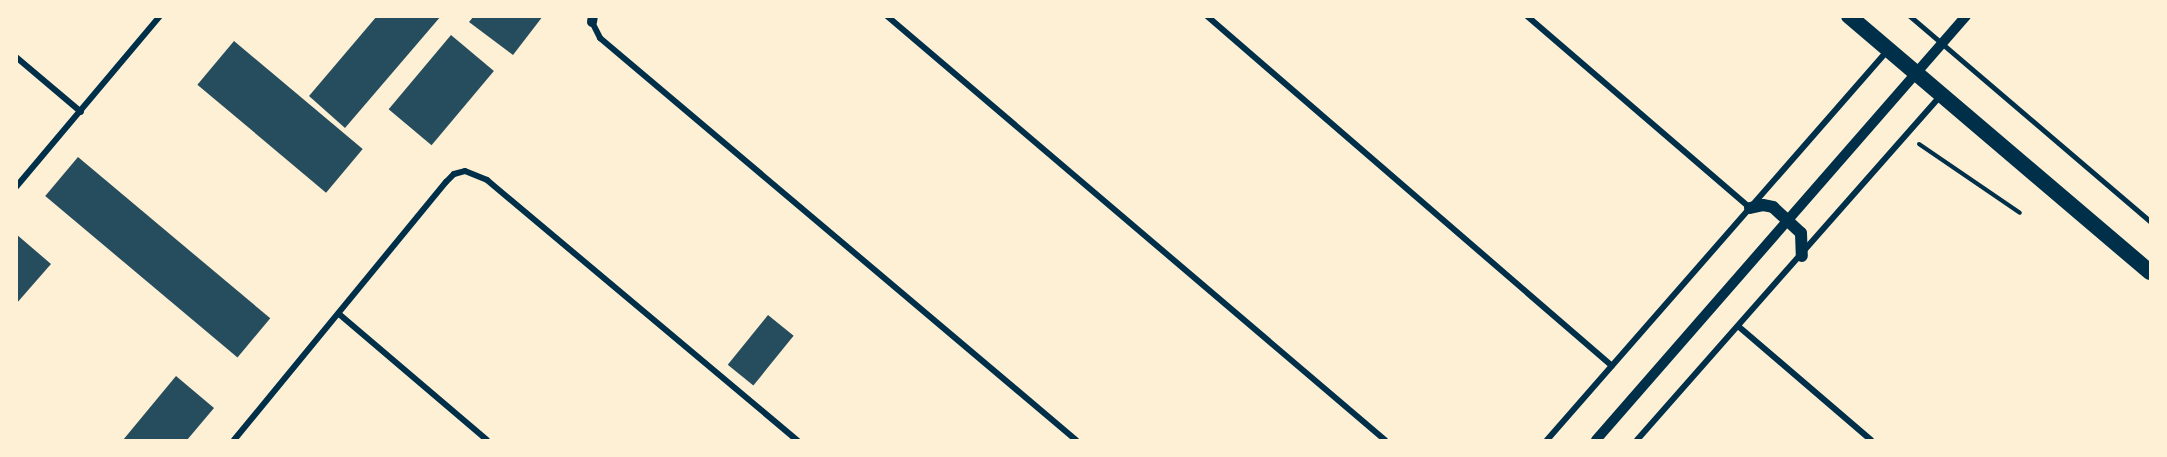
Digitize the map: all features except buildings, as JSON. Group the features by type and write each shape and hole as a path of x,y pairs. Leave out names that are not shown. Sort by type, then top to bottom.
{"highway":[{"path":"1849,16 2151,272"}],"main road":[{"path":"1750,208 1773,207 1801,233 1802,256"}],"street":[{"path":"16,187 160,16"},
{"path":"887,16 1384,441"},
{"path":"1207,16 1612,366"},
{"path":"1527,16 1750,208"},
{"path":"1596,441 1966,16"},
{"path":"592,19 600,38 1076,441"},
{"path":"1547,441 1888,50"},
{"path":"16,57 81,111"},
{"path":"1637,441 1802,256 1940,95"},
{"path":"234,441 446,182 465,171 487,180 797,441"},
{"path":"339,314 487,441"},
{"path":"1738,326 1871,441"}],"lane":[{"path":"1910,16 2151,221"}],"path":[{"path":"1906,135 2020,213"}]}
